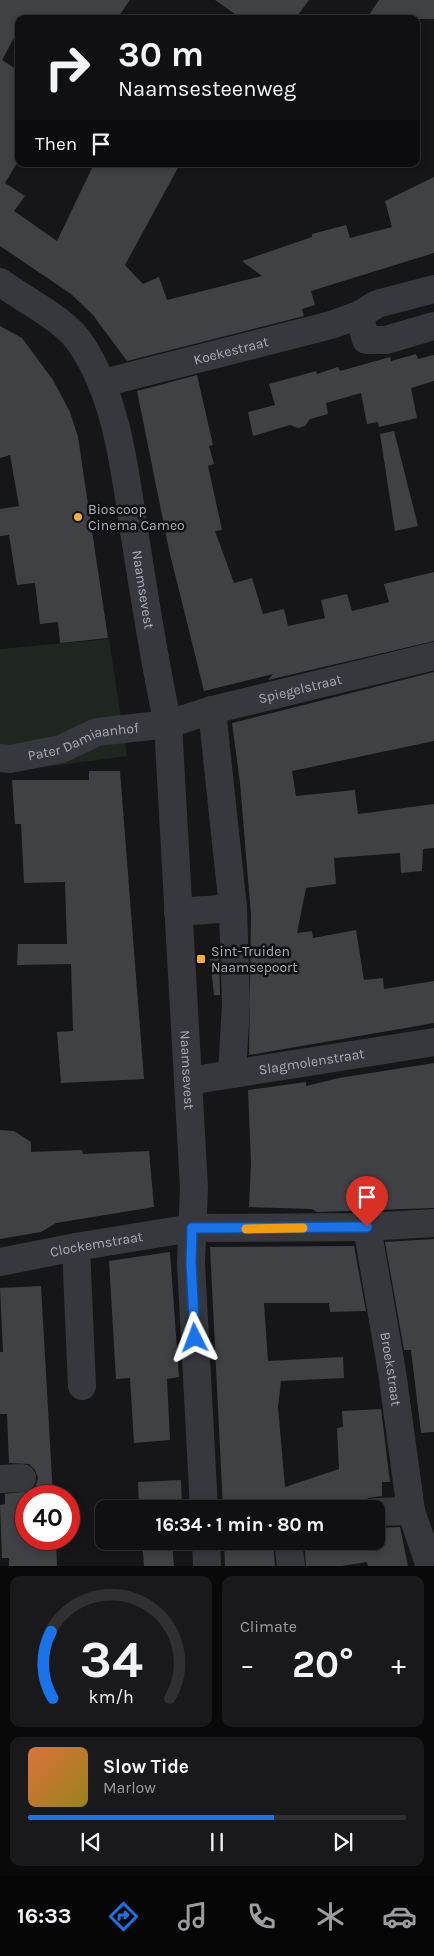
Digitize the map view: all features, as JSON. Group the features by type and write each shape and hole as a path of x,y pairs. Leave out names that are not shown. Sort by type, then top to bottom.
{"street":[{"name":"Naamsevest","path":"0,282 25,301 56,319 80,343 103,383 115,427 129,501 156,671 168,724 194,1188 191,1263 204,1500"},
{"name":"Koekestraat","path":"103,383 331,325 359,315 377,304 434,289"},
{"name":"Naamsevest","path":"0,292 25,301"},
{"path":"359,315 366,340 386,340 434,326"},
{"name":"Spiegelstraat","path":"168,724 212,710 434,656"},
{"path":"212,710 233,908 236,1004 232,1074"},
{"name":"Pater Damiaanhof","path":"0,758 10,759 62,749 97,732 168,724"},
{"path":"178,912 233,908"},
{"name":"Slagmolenstraat","path":"188,1081 434,1042"},
{"name":"Clockemstraat","path":"0,1262 76,1247 192,1228 367,1227 434,1223"},
{"name":"Broekstraat","path":"367,1227 392,1372 411,1511 430,1566"},
{"path":"76,1247 82,1386"},
{"path":"385,1512 411,1511"},
{"path":"206,1550 207,1566"},
{"path":"289,1550 291,1566"}],"shaded area":[{"path":"109,639 127,756 0,773 0,649"}],"building":[{"path":"0,0 130,0 120,15 15,15 15,36 2,60 15,68 15,167 5,183 25,196 14,211 57,241 93,167 178,167 125,265 143,284 159,277 167,300 262,276 242,261 312,237 312,234 346,225 350,238 392,227 385,201 434,177 434,253 311,291 315,305 302,309 304,316 127,361 93,315 71,294 0,246"},
{"path":"215,0 309,0 298,15 236,15"},
{"path":"379,0 434,0 434,19 420,19 420,15 369,15"},
{"path":"0,326 22,338 53,380 70,412 78,437 108,638 60,643 58,622 40,624 35,583 17,585 9,535 0,536 0,509 19,506 10,455 0,458"},
{"path":"416,354 418,359 434,355 434,381 411,388 417,418 379,427 378,422 367,424 361,393 326,403 328,414 310,419 305,426 298,428 290,425 253,436 248,412 275,405 269,384 316,371 317,374 338,367 340,371 390,357 391,361"},
{"path":"197,375 213,445 209,446 214,464 208,466 222,530 215,531 234,583 252,578 263,614 284,609 288,626 325,618 321,600 347,594 352,611 389,602 384,584 434,572 434,641 268,680 273,674 204,691 169,550 137,391"},
{"path":"394,431 418,526 395,531 380,434"},
{"path":"434,672 434,741 292,771 296,796 355,790 358,814 434,804 434,848 423,849 422,871 401,873 400,853 334,858 336,884 306,888 297,933 312,931 313,938 356,930 364,980 383,978 384,989 434,981 434,1023 249,1055 251,915 240,783 232,723"},
{"path":"89,771 120,771 144,1079 61,1083 57,1032 73,1031 71,964 17,965 18,944 67,944 65,882 24,883 21,824 15,824 12,780 89,780"},
{"path":"219,958 220,995 214,995 210,959"},
{"path":"434,1063 434,1208 317,1212 312,1209 249,1207 251,1163 248,1090 306,1082 306,1086 339,1078"},
{"path":"0,1130 14,1131 31,1142 31,1152 82,1150 83,1154 149,1151 154,1207 56,1223 41,1232 0,1239"},
{"path":"434,1239 434,1432 421,1433 411,1350 404,1350 385,1242"},
{"path":"354,1246 366,1311 330,1312 329,1303 264,1303 268,1361 343,1357 344,1378 281,1381 278,1407 285,1487 339,1469 337,1428 343,1427 342,1411 381,1409 390,1482 382,1482 382,1496 368,1498 366,1500 223,1500 210,1247"},
{"path":"170,1252 179,1377 167,1379 170,1440 134,1443 130,1378 116,1379 109,1261"},
{"path":"41,1286 52,1485 36,1485 38,1478 35,1470 29,1464 9,1463 7,1414 0,1414 0,1352 3,1352 0,1288"},
{"path":"181,1480 182,1500 139,1500 138,1482"},
{"path":"15,1493 15,1550 56,1550 57,1566 9,1566 9,1558 2,1558 0,1505 5,1504 5,1494"},
{"path":"400,1527 408,1566 368,1566 367,1562 342,1566 306,1566 305,1550 385,1550 385,1528"},
{"path":"143,1550 173,1550 174,1566 144,1566"},
{"path":"224,1550 274,1550 275,1566 225,1566"}],"slow traffic":[{"path":"246,1229 303,1228"}],"place":[{"name":"Bioscoop Cinema Cameo","path":"78,517"},
{"name":"Sint-Truiden Naamsepoort","path":"201,959"}],"route":[{"path":"195,1338 191,1263 192,1228 367,1227"}]}
